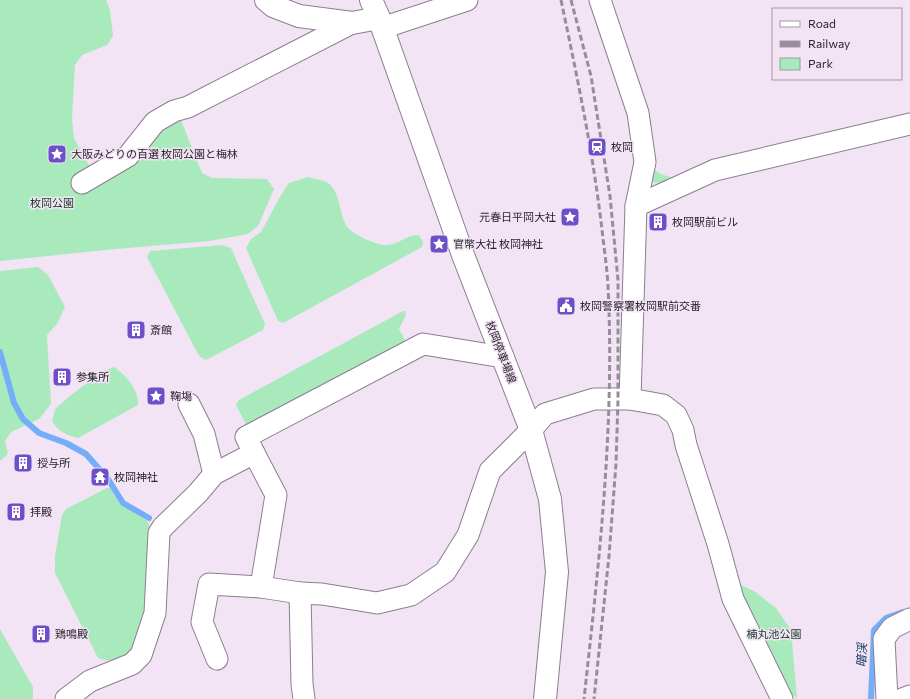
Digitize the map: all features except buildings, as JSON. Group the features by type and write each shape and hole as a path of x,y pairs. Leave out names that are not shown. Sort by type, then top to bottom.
{"main road":[{"path":"266,0 273,6 299,16 352,23 377,15"},
{"name":"枚岡停車場線","path":"377,15 463,255 531,430 550,499 557,572 545,699"}],"street":[{"path":"377,15 467,0"},
{"path":"600,0 638,113 645,162 636,206 630,400"},
{"path":"82,183 128,156 155,122 174,110 188,107 352,23"},
{"path":"636,206 715,170 910,124"},
{"path":"261,588 276,495 246,436 422,344 503,357"},
{"path":"217,659 202,622 209,584 322,594 377,603 411,595 445,572 468,536 490,471 545,414 594,399 630,400 663,405 676,415 683,430 686,446 718,544 733,599 782,699"},
{"path":"189,404 204,434 214,474"},
{"path":"66,699 90,681 132,664 141,655 155,613 158,533 198,493 214,474 254,453"},
{"path":"300,593 302,684 304,699"},
{"path":"886,699 884,639 892,628 910,619"},
{"path":"902,699 910,696"}],"green space":[{"name":"枚岡公園","path":"0,0 106,0 110,10 113,36 107,45 82,55 75,65 72,120 74,138 89,165 99,179 159,125 179,115 202,173 212,178 267,179 274,189 258,226 248,234 210,241 0,261"},
{"path":"650,164 660,173 672,177 664,182 655,183 651,180"},
{"path":"308,177 324,181 331,186 337,197 348,228 365,239 375,243 388,245 410,236 419,235 423,242 422,247 283,323 278,321 246,248 251,239 261,232 289,183"},
{"path":"222,245 231,248 265,324 263,330 206,360 199,356 147,257 150,251"},
{"path":"38,267 48,275 65,307 57,324 47,335 51,404 39,419 11,432 5,441 8,454 0,461 0,271"},
{"path":"405,311 406,315 399,329 405,340 404,345 247,426 236,405 239,400"},
{"path":"114,367 131,383 138,399 138,405 78,438 57,428 52,421 55,409 103,371"},
{"path":"107,488 110,488 120,504 146,520 149,524 148,600 131,655 111,661 98,658 55,573 55,556 62,515 66,509"},
{"name":"楠丸池公園","path":"736,583 754,591 776,608 791,630 797,698 783,688"},
{"path":"0,629 33,687 33,699 0,699"}],"waterway":[{"path":"0,352 14,403 23,419 39,433 66,443 86,454 108,479 123,503 149,518"},
{"name":"暗渓","path":"871,699 874,630 886,618 903,612"}],"railway":[{"path":"561,0 579,86 594,172 606,265 610,338 604,493 584,699"},
{"path":"571,0 591,76 610,196 618,280 618,400 616,464 609,556 594,699"}],"place":[{"name":"枚岡","path":"597,147"},
{"name":"大阪みどりの百選 枚岡公園と梅林","path":"57,154"},
{"name":"元春日平岡大社","path":"570,217"},
{"name":"枚岡駅前ビル","path":"658,222"},
{"name":"官幣大社 枚岡神社","path":"439,244"},
{"name":"枚岡警察署枚岡駅前交番","path":"566,306"},
{"name":"斎館","path":"136,330"},
{"name":"参集所","path":"62,377"},
{"name":"鞠塲","path":"156,396"},
{"name":"授与所","path":"23,463"},
{"name":"枚岡神社","path":"100,477"},
{"name":"拝殿","path":"16,512"},
{"name":"鶏鳴殿","path":"41,634"}]}
